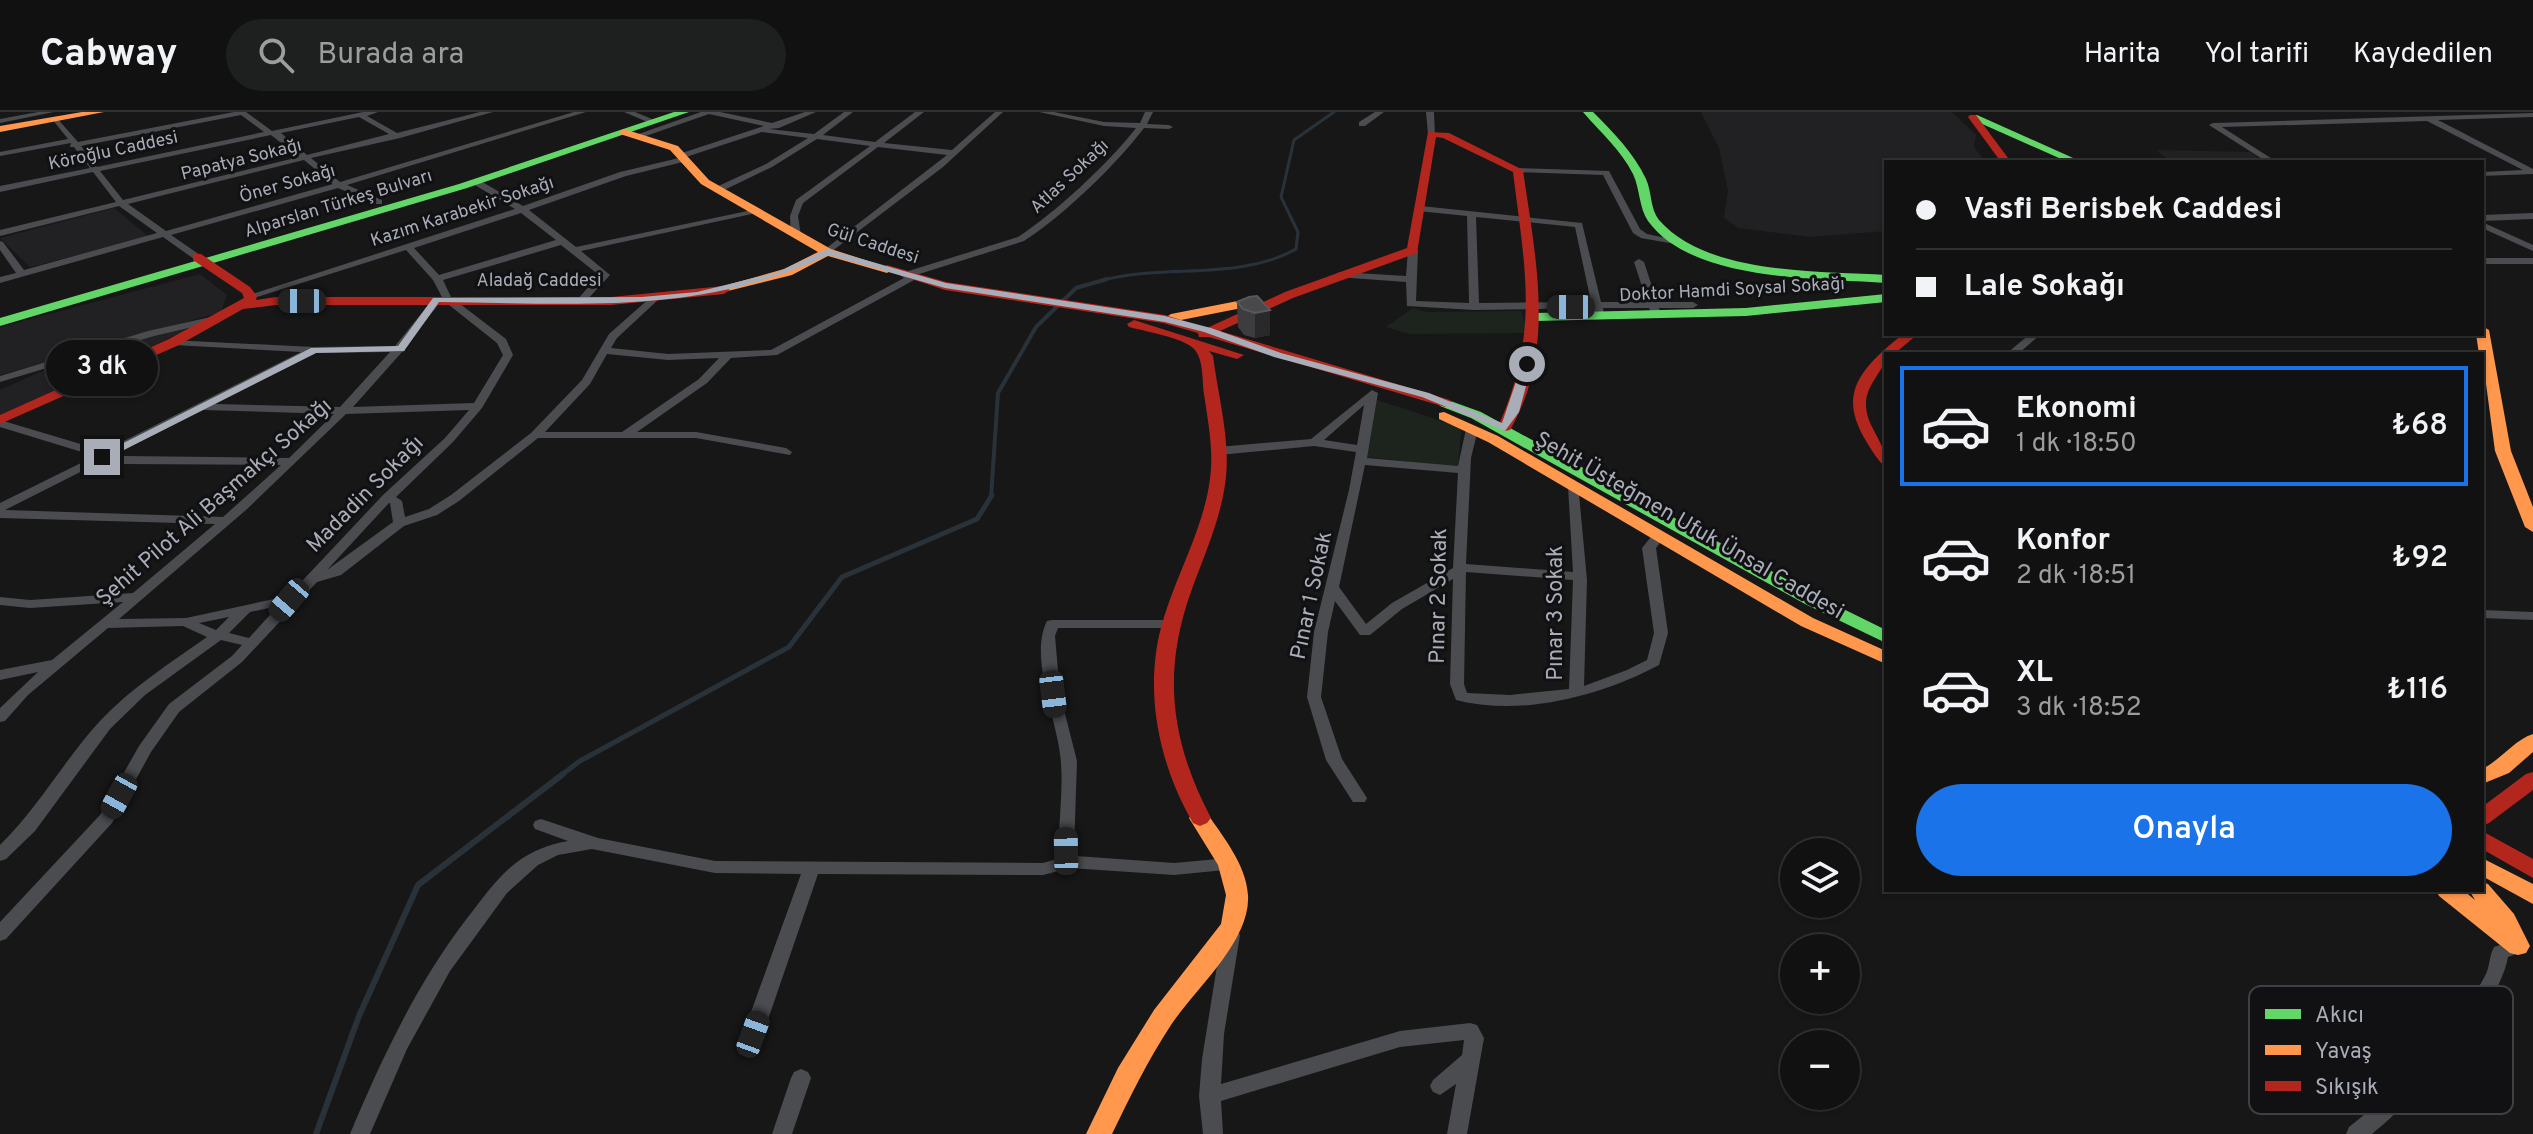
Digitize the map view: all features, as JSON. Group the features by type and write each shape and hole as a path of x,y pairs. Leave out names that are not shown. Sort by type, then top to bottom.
{"main road":[{"path":"0,129 53,116 99,112"},
{"name":"Alparslan Türkeş Bulvarı","path":"0,311 203,260 647,116 684,112"},
{"path":"1588,112 1620,144 1643,185 1651,218 1675,241 1719,258 1842,275 1884,277"},
{"path":"1969,115 2004,160"},
{"path":"1969,115 2072,160"},
{"name":"Alparslan Türkeş Bulvarı","path":"0,322 631,134 647,116"},
{"name":"Gül Caddesi","path":"631,134 674,148 717,190 827,252 909,276 1094,310 1202,336"},
{"path":"1099,1134 1127,1076 1163,1017 1232,927 1237,895 1229,864 1215,846 1187,796 1167,731 1165,685 1172,624 1214,500 1218,451 1202,336 1289,295 1413,250 1432,134 1445,135 1518,170 1535,312 1526,369 1514,412 1483,426"},
{"name":"Aladağ Caddesi","path":"247,300 654,299 738,286 795,269 827,252"},
{"path":"0,421 174,342 224,317 247,300 203,260"},
{"path":"1158,325 1289,295"},
{"name":"Doktor Hamdi Soysal Sokağı","path":"1535,312 1808,308 1884,298"},
{"name":"Şehit Üsteğmen Ufuk Ünsal Caddesi","path":"1202,336 1372,393 1483,426 1574,486 1807,622 1884,657"},
{"name":"Şehit Üsteğmen Ufuk Ünsal Caddesi","path":"1202,336 1426,395 1884,636"},
{"path":"1888,352 1908,336"},
{"path":"2483,336 2503,451 2533,527"},
{"path":"1884,356 1865,374 1857,390 1857,407 1874,446 1884,458"},
{"path":"2484,776 2502,768 2533,741"},
{"path":"2484,816 2533,779"},
{"path":"2484,840 2533,870"},
{"path":"2484,867 2533,895"},
{"path":"2450,892 2533,961"},
{"path":"2482,892 2506,920 2518,946"}],"street":[{"path":"0,154 241,112 268,132 278,135 339,185 379,202"},
{"name":"Köroğlu Caddesi","path":"0,189 374,112"},
{"name":"Papatya Sokağı","path":"0,233 307,160 489,112"},
{"name":"Öner Sokağı","path":"0,280 339,185 582,112"},
{"path":"631,134 709,112 777,126"},
{"name":"Kazım Karabekir Sokağı","path":"247,300 623,174 765,131 812,112"},
{"path":"717,190 772,165 818,137 849,112"},
{"path":"796,236 798,228 794,216 799,202 920,112"},
{"path":"827,252 953,153 999,112"},
{"path":"1043,112 1104,124 1169,127"},
{"name":"Atlas Sokağı","path":"604,351 668,357 773,353 909,276 1021,239 1035,230 1143,125 1149,112"},
{"path":"1362,124 1380,112"},
{"path":"1430,112 1432,134"},
{"path":"2420,112 2533,172"},
{"path":"360,115 397,136"},
{"path":"2270,160 2213,125 2533,115"},
{"path":"0,121 53,116 93,171 122,204 203,260"},
{"path":"494,128 506,134"},
{"path":"765,131 953,153"},
{"path":"1518,170 1606,173 1636,231 1644,236 1675,241"},
{"path":"2484,174 2533,172"},
{"path":"476,182 522,209 605,275 582,300"},
{"path":"1421,209 1579,225 1598,311"},
{"path":"575,250 757,212"},
{"path":"1471,214 1474,307"},
{"path":"2484,218 2533,216"},
{"path":"2484,226 2533,248"},
{"path":"437,279 564,241"},
{"path":"0,244 22,274"},
{"path":"407,246 437,279 442,300"},
{"path":"1413,250 1411,304 1535,312"},
{"path":"2484,261 2533,261"},
{"path":"1639,262 1655,310 1693,305"},
{"path":"1340,275 1411,279"},
{"path":"309,579 336,572 400,523 433,512 455,498 535,435 586,382 618,330 654,299"},
{"name":"Şehit Pilot Ali Başmakçı Sokağı","path":"0,717 57,663 226,521 291,462 345,411 442,300"},
{"name":"Madadin Sokağı","path":"0,934 106,819 145,750 174,708 237,659 309,579 387,498 449,440 478,406 508,355 502,341 442,300"},
{"path":"0,379 152,333 224,317"},
{"path":"2014,352 2034,336"},
{"path":"174,342 314,350 401,349"},
{"path":"0,508 314,350"},
{"path":"623,436 703,381 726,357"},
{"path":"0,388 19,373"},
{"path":"1314,442 1372,393"},
{"name":"Pınar 1 Sokak","path":"1359,798 1334,760 1314,697 1321,632 1362,455 1372,393"},
{"path":"200,407 345,411 478,406"},
{"path":"0,421 102,457 291,462"},
{"name":"Pınar 2 Sokak","path":"1483,426 1464,470 1457,684 1461,697 1513,699 1576,691"},
{"path":"535,435 710,436 786,452"},
{"path":"1218,451 1314,442 1362,455 1464,470"},
{"name":"Pınar 3 Sokak","path":"1574,486 1579,576 1576,691"},
{"path":"387,498 396,501 400,523"},
{"path":"0,514 226,521"},
{"path":"1576,691 1599,689 1654,662 1661,633 1649,548 1659,536"},
{"path":"1333,589 1365,632 1397,606 1462,568 1579,576"},
{"path":"0,601 30,604 135,597"},
{"path":"103,624 186,622 289,600"},
{"path":"0,855 29,827 105,725 150,684 219,635 245,609"},
{"path":"2484,614 2533,616"},
{"path":"186,622 251,643"},
{"path":"1070,862 1066,851 1065,821 1069,761 1053,694 1048,636 1052,624 1172,624"},
{"path":"0,675 57,663"},
{"path":"541,825 596,844 715,867 1043,869 1070,862 1174,869 1229,864"},
{"path":"360,1134 431,982 453,947 496,893 524,865 561,846 596,844"},
{"path":"753,1034 811,869"},
{"path":"1213,1134 1209,1096 1212,1042 1232,927"},
{"path":"2488,986 2493,979 2500,952 2518,946"},
{"path":"1209,1096 1400,1039 1470,1031 1474,1038 1457,1134"},
{"path":"1440,1086 1471,1059"},
{"path":"782,1134 801,1078"},
{"path":"2356,1134 2379,1114"}],"shaded area":[{"path":"1701,112 1952,112 1976,135 1974,147 1984,160 1884,160 1884,231 1810,237 1739,228 1724,218 1728,191 1719,148"},
{"path":"2156,150 2250,152 2261,160 2168,160"},
{"path":"114,208 149,237 30,267 0,238"},
{"path":"200,274 227,295 221,312 0,375 0,327"},
{"path":"1413,308 1426,312 1521,311 1529,333 1409,334 1386,327"},
{"path":"177,328 187,330 0,415 0,390 63,362"},
{"path":"1377,400 1457,426 1461,431 1458,467 1367,457"}],"building":[{"path":"1257,296 1270,310 1255,313 1243,309 1237,302 1249,297"}],"waterway":[{"path":"1100,281 1149,273 1225,269 1273,259 1296,249 1298,232 1281,197 1294,140 1334,112"},
{"path":"1100,281 1107,279"},
{"path":"991,497 998,393 1036,327 1076,288 1100,281"},
{"path":"560,776 580,761 789,647 842,577 977,519 991,497"},
{"path":"316,1134 359,1016 418,885 563,774"}],"traffic: fast":[{"path":"0,322 463,186 684,112"},
{"path":"1588,112 1633,165 1645,189 1653,220 1673,239 1698,252 1761,269 1884,279"},
{"path":"1974,117 2072,160"},
{"path":"1536,317 1746,312 1884,298"},
{"path":"1445,403 1476,415 1811,600 1884,636"}],"traffic: slow":[{"path":"0,129 99,112"},
{"path":"624,132 674,148 705,182 827,252 887,269"},
{"path":"724,290 788,272 827,252"},
{"path":"1171,318 1253,302"},
{"path":"2483,336 2503,451 2533,527"},
{"path":"1444,416 1493,439 1807,622 1884,657"},
{"path":"2484,776 2502,768 2533,741"},
{"path":"1099,1134 1127,1076 1163,1017 1232,927 1237,895 1229,864 1200,818"},
{"path":"2484,867 2533,895"},
{"path":"2450,892 2518,946 2506,920 2482,892"}],"traffic: jam":[{"path":"1973,117 2005,160"},
{"path":"1204,334 1289,295 1413,250 1432,134 1445,135 1518,170 1531,269 1532,332 1519,395 1505,427"},
{"path":"0,420 174,342 249,300 251,296 246,290 197,257"},
{"path":"887,269 945,286 1165,319 1445,403"},
{"path":"243,305 276,301 611,301 724,290"},
{"path":"1134,324 1237,355"},
{"path":"1888,352 1908,336"},
{"path":"1196,343 1206,356 1217,434 1218,478 1210,516 1170,629 1163,677 1172,751 1200,818"},
{"path":"1884,356 1865,381 1859,406 1867,432 1884,457"},
{"path":"2484,816 2533,779"},
{"path":"2484,840 2533,870"}],"route":[{"path":"102,457 314,350 401,349 437,300 642,300 697,295 781,274 808,264 827,252 945,286 1165,319 1277,355 1426,395 1505,427 1514,412 1527,364"}]}
